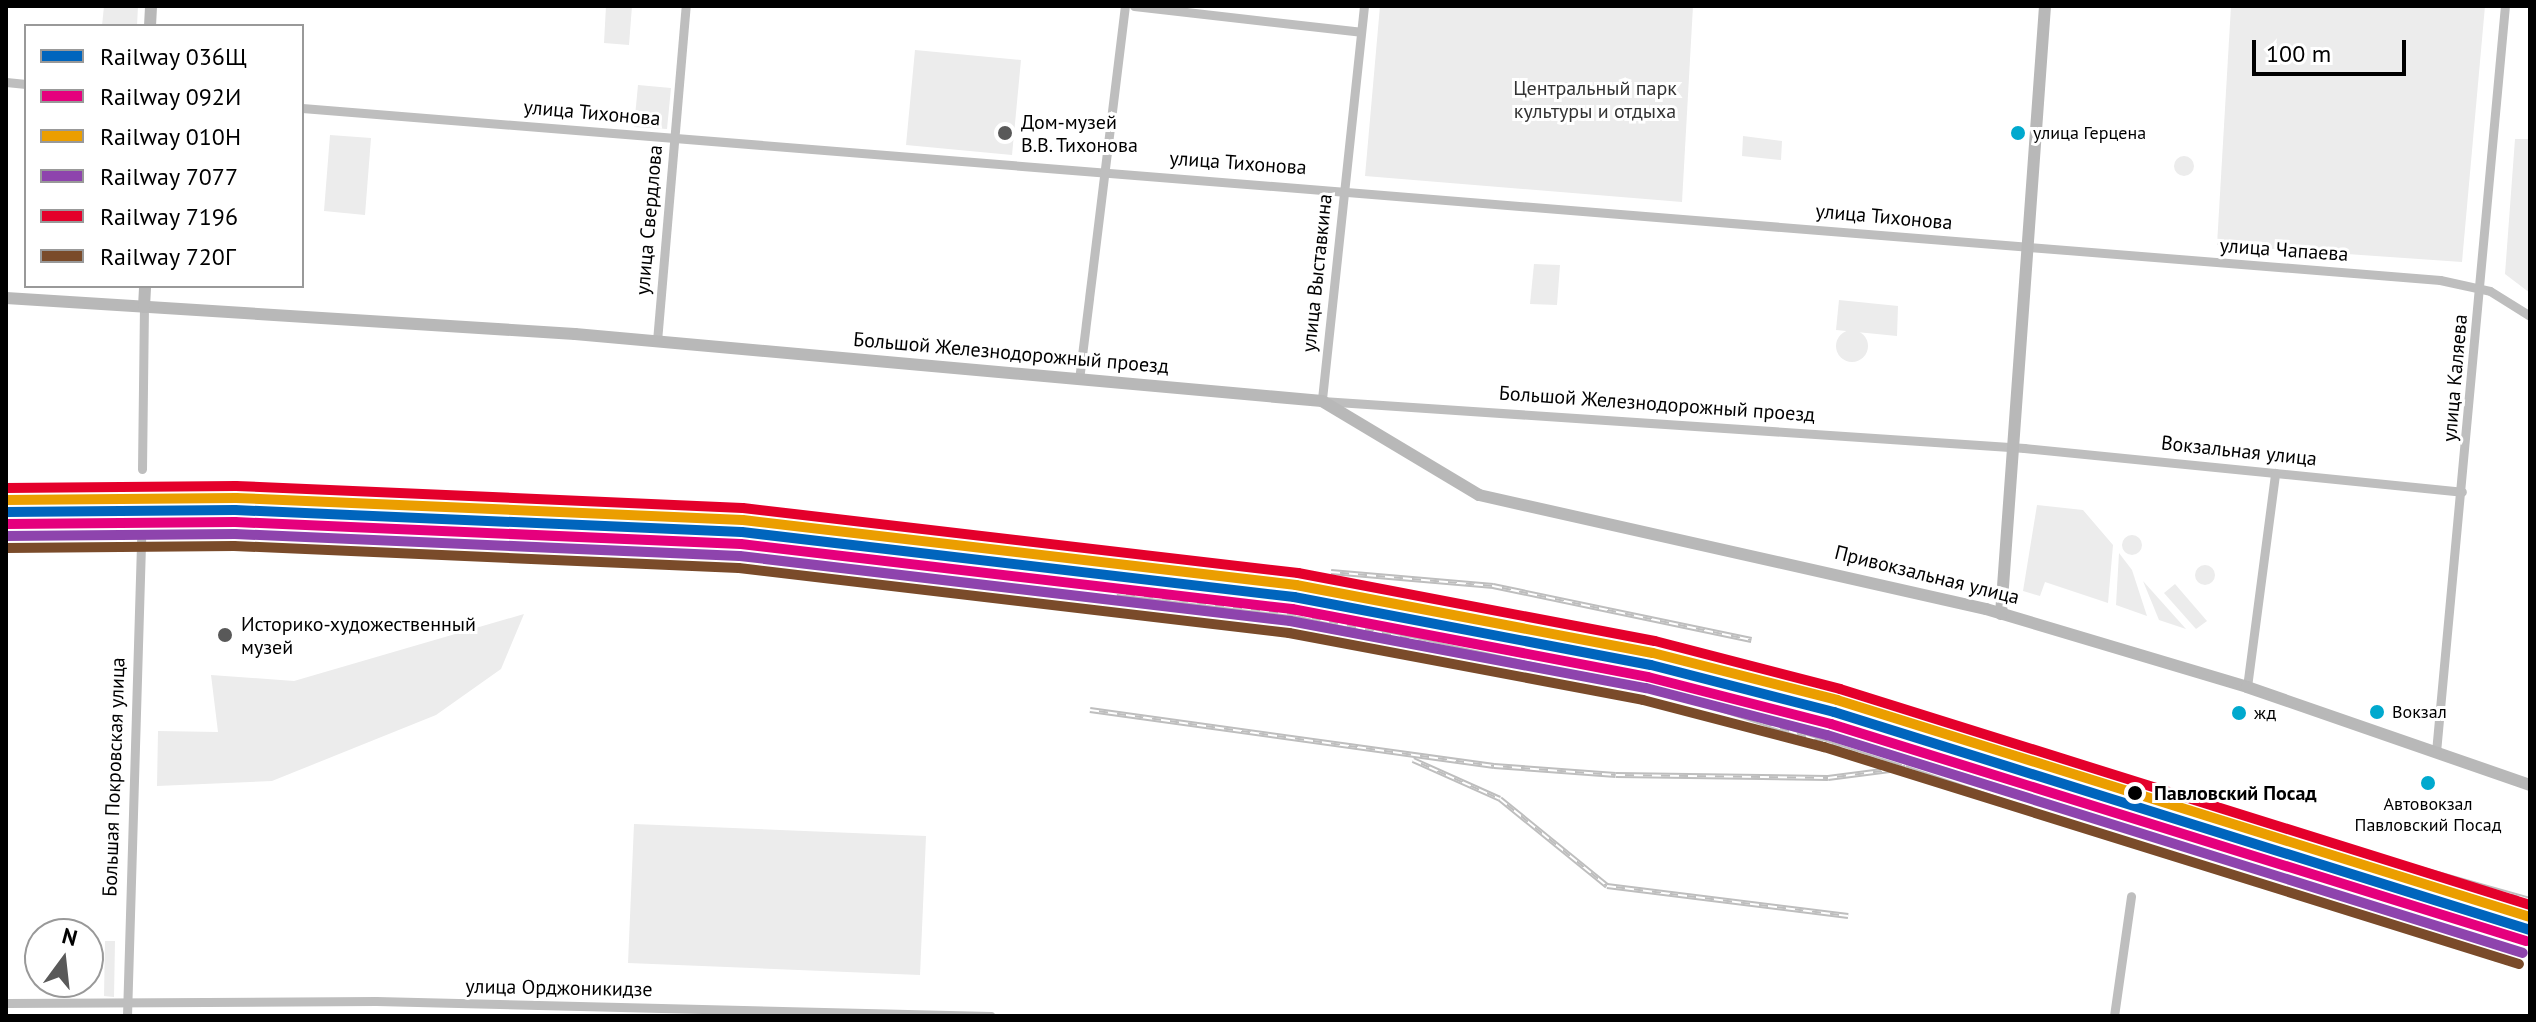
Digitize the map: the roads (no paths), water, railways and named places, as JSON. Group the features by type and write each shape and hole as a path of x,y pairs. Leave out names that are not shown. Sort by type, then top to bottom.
{"main road":[{"path":"2001,614 2045,6"},
{"path":"144,307 145,288"},
{"name":"Большой Железнодорожный проезд","path":"6,298 657,341 1322,401"},
{"name":"Привокзальная улица","path":"1322,401 1479,495 1873,579 2001,614 2247,687 2530,785"}],"street":[{"name":"улица Свердлова","path":"657,341 686,6"},
{"path":"1079,380 1101,170 1125,6"},
{"path":"1134,6 1361,32"},
{"name":"улица Выставкина","path":"1322,401 1364,6"},
{"name":"улица Каляева","path":"2436,752 2505,6"},
{"name":"улица Тихонова","path":"304,108 1344,190 2027,250"},
{"name":"улица Чапаева","path":"2027,250 2481,288 2530,316"},
{"path":"142,469 144,307"},
{"name":"Большой Железнодорожный проезд","path":"1322,401 2012,448"},
{"name":"Вокзальная улица","path":"2012,448 2462,492"},
{"path":"2247,687 2275,473"},
{"name":"Большая Покровская улица","path":"127,1011 141,539"},
{"path":"2114,1016 2131,896"},
{"name":"улица Орджоникидзе","path":"6,1003 127,1011 376,1001 991,1016"}],"railway":[{"path":"1331,572 1493,586 1751,640"},
{"path":"1117,593 1314,617"},
{"path":"1303,616 1686,698 1901,767"},
{"path":"1090,710 1494,766 1616,775 1828,778 1905,768 2079,827"},
{"path":"1413,760 1500,799 1607,886 1848,916"},
{"path":"2363,853 2530,900"}],"rail line":[{"name":"7196","path":"6,488 236,486 743,508 1298,573 1655,641 1840,689 2530,905"},
{"name":"010Н","path":"6,500 236,498 743,520 1296,585 1653,653 1837,700 2530,917"},
{"name":"036Щ","path":"6,512 235,510 742,532 1294,597 1651,665 1834,712 2530,930"},
{"name":"092И","path":"6,524 235,522 741,544 1292,609 1648,677 1831,724 2526,941"},
{"name":"7077","path":"6,536 235,534 740,556 1290,621 1646,688 1827,735 2523,953"},
{"name":"720Г","path":"6,548 234,546 739,568 1289,633 1643,700 1824,747 2519,964"}],"place":[{"name":"Дом-музей В.В. Тихонова","path":"1005,133"},
{"name":"улица Герцена","path":"2018,133"},
{"name":"Историко-художественный музей","path":"225,635"},
{"name":"Вокзал","path":"2377,712"},
{"name":"жд","path":"2239,713"},
{"name":"Автовокзал Павловский Посад","path":"2428,783"},
{"name":"Павловский Посад","path":"2135,793"}],"park label":[{"name":"Центральный парк культуры и отдыха","path":"1595,100"}]}
